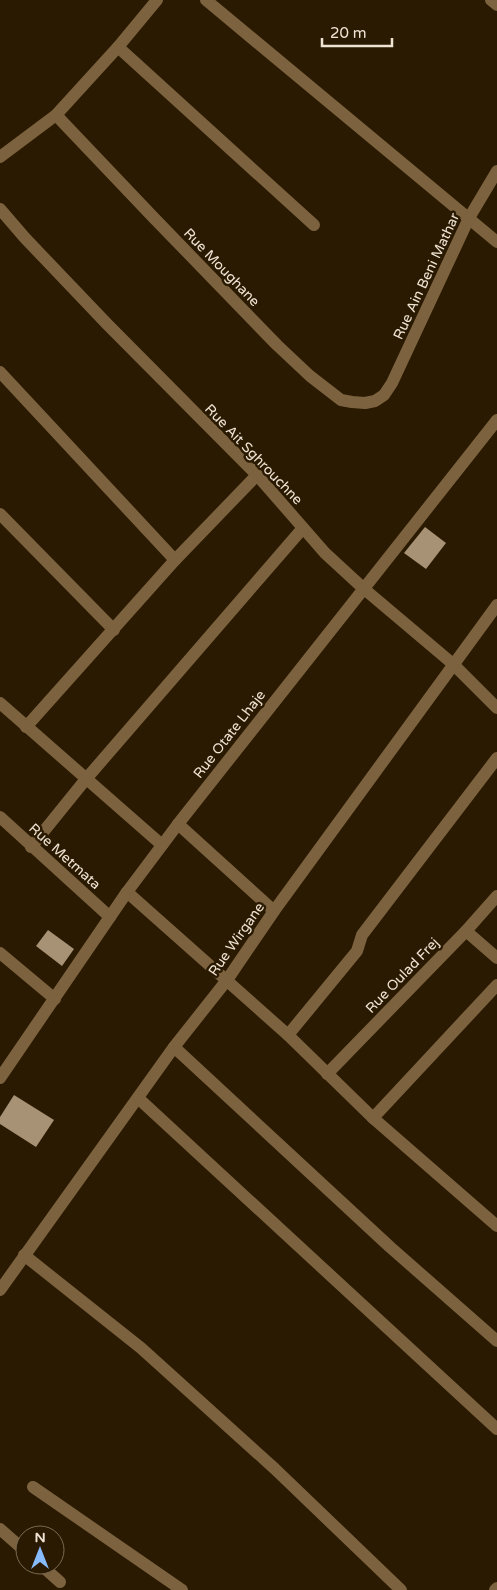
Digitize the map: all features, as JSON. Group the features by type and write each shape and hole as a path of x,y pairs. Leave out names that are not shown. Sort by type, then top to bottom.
{"street":[{"path":"0,157 56,115 118,48 157,0"},
{"path":"206,0 497,242"},
{"path":"491,0 497,5"},
{"path":"118,48 314,225"},
{"name":"Rue Moughane","path":"56,115 277,345 310,376 341,400 366,403 375,401 384,395"},
{"name":"Rue Ain Beni Mathar","path":"384,395 403,362 469,218 497,171"},
{"name":"Rue Ait Sghrouchne","path":"0,209 108,326 257,475 325,553 363,588 453,664 497,708"},
{"path":"0,372 175,560"},
{"name":"Rue Otate Lhaje","path":"0,1078 127,892 162,845 363,588 495,425"},
{"path":"26,727 175,560 257,475"},
{"path":"0,514 114,630"},
{"path":"31,847 86,779 303,528"},
{"name":"Rue Wirgane","path":"0,1290 174,1047 227,980 274,911 497,605"},
{"path":"0,703 162,845"},
{"path":"288,1035 357,951 362,935 497,758"},
{"name":"Rue Metmata","path":"0,817 110,917"},
{"path":"178,824 274,911"},
{"path":"127,892 288,1035 373,1118 497,1226"},
{"name":"Rue Oulad Frej","path":"327,1074 466,931 497,896"},
{"path":"466,931 497,958"},
{"path":"0,953 55,999"},
{"path":"373,1118 497,985"},
{"path":"174,1047 390,1246 497,1341"},
{"path":"138,1098 497,1429"},
{"path":"24,1255 141,1348 275,1469 401,1590"},
{"path":"33,1487 182,1590"},
{"path":"0,1529 15,1542"},
{"path":"52,1575 60,1582"}],"building":[{"path":"425,527 446,543 426,569 404,553"},
{"path":"48,930 74,949 62,966 36,946"},
{"path":"14,1095 54,1120 36,1147 0,1124 0,1117"}]}
